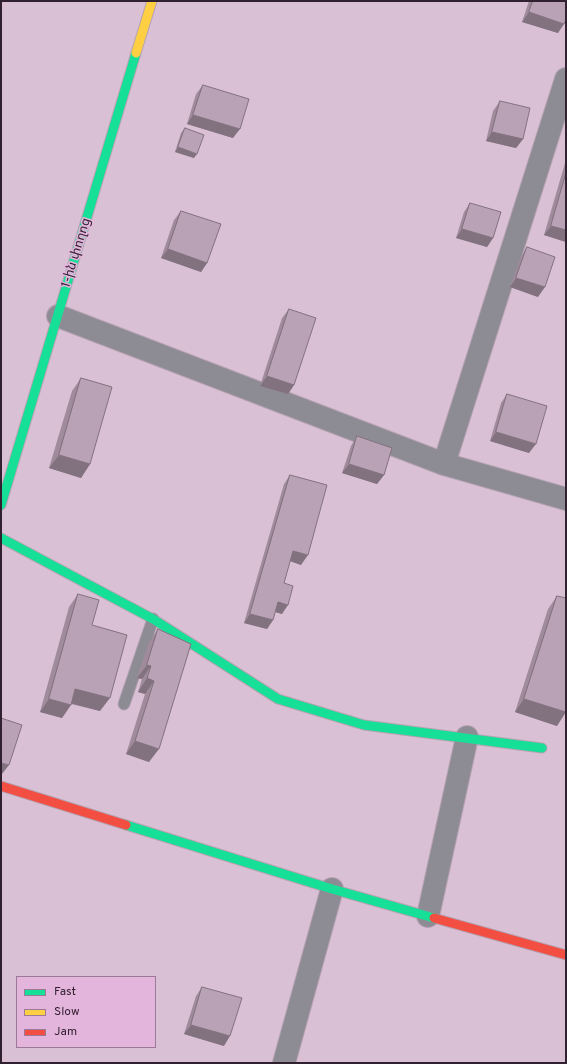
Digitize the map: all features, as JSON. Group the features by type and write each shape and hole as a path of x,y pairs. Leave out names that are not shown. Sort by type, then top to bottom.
{"street":[{"name":"1-ին փողոց","path":"1,505 152,1"},
{"path":"444,464 566,79"},
{"path":"58,316 444,464 566,499"},
{"path":"1,538 153,619 278,699 364,724 542,748"},
{"path":"428,916 467,737"},
{"path":"1,786 332,889 566,955"},
{"path":"284,1063 332,889"}],"lane":[{"path":"124,704 153,619"}],"building":[{"path":"533,1 566,1 566,19 564,24 529,12"},
{"path":"203,85 249,99 240,129 193,115"},
{"path":"500,101 530,108 523,139 492,132"},
{"path":"185,128 204,135 197,154 178,147"},
{"path":"566,173 566,230 551,226"},
{"path":"470,203 501,212 493,238 462,229"},
{"path":"181,211 221,224 207,263 168,249"},
{"path":"527,247 555,257 545,287 516,278"},
{"path":"289,309 316,318 294,385 267,376"},
{"path":"81,378 112,387 90,464 59,455"},
{"path":"507,394 547,406 536,444 496,432"},
{"path":"357,436 392,448 384,475 349,464"},
{"path":"290,475 327,485 308,555 293,551 284,583 293,586 288,605 278,602 273,620 250,614"},
{"path":"78,594 99,600 92,625 127,635 110,698 75,689 71,705 49,699"},
{"path":"557,596 566,598 566,712 524,699"},
{"path":"158,629 191,644 159,749 135,741 154,681 147,678 151,666 147,665"},
{"path":"1,718 22,725 9,765 1,763"},
{"path":"202,987 242,998 230,1036 191,1025"}],"traffic: fast":[{"path":"1,505 136,53"},
{"path":"1,538 153,619 278,699 364,725 542,748"},
{"path":"126,825 332,889 434,918"}],"traffic: slow":[{"path":"136,53 152,1"}],"traffic: jam":[{"path":"1,786 126,825"},
{"path":"434,918 566,955"}]}
